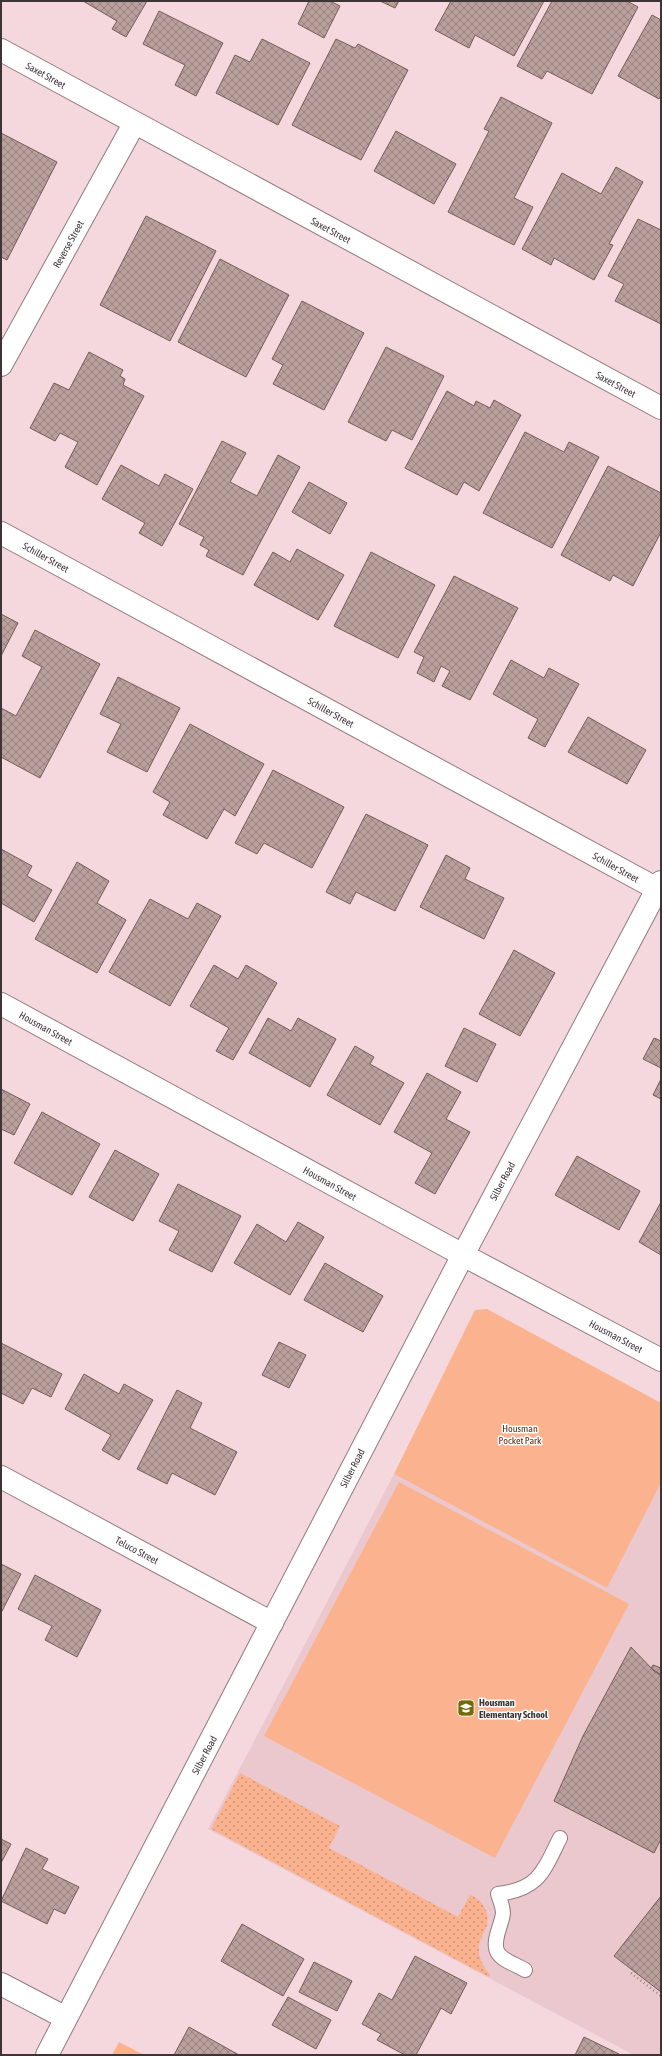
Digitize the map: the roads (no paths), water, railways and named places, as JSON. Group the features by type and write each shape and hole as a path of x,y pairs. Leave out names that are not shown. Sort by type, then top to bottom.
{"street":[{"name":"Saxet Street","path":"1,50 134,124 661,408"},
{"name":"Reverse Street","path":"1,365 134,124"},
{"name":"Schiller Street","path":"1,533 660,888"},
{"name":"Silber Road","path":"47,2055 463,1255 660,888"},
{"name":"Housman Street","path":"1,1004 463,1255 661,1360"},
{"name":"Teluco Street","path":"1,1477 272,1623"},
{"path":"1,1984 66,2018"}],"lane":[{"path":"525,1970 505,1959 497,1952 495,1941 500,1928 503,1911 498,1894 512,1892 529,1886 542,1872 560,1838"}],"place":[{"name":"Housman Elementary School","path":"466,1708"}],"park label":[{"name":"Housman Pocket Park","path":"520,1434"}]}
